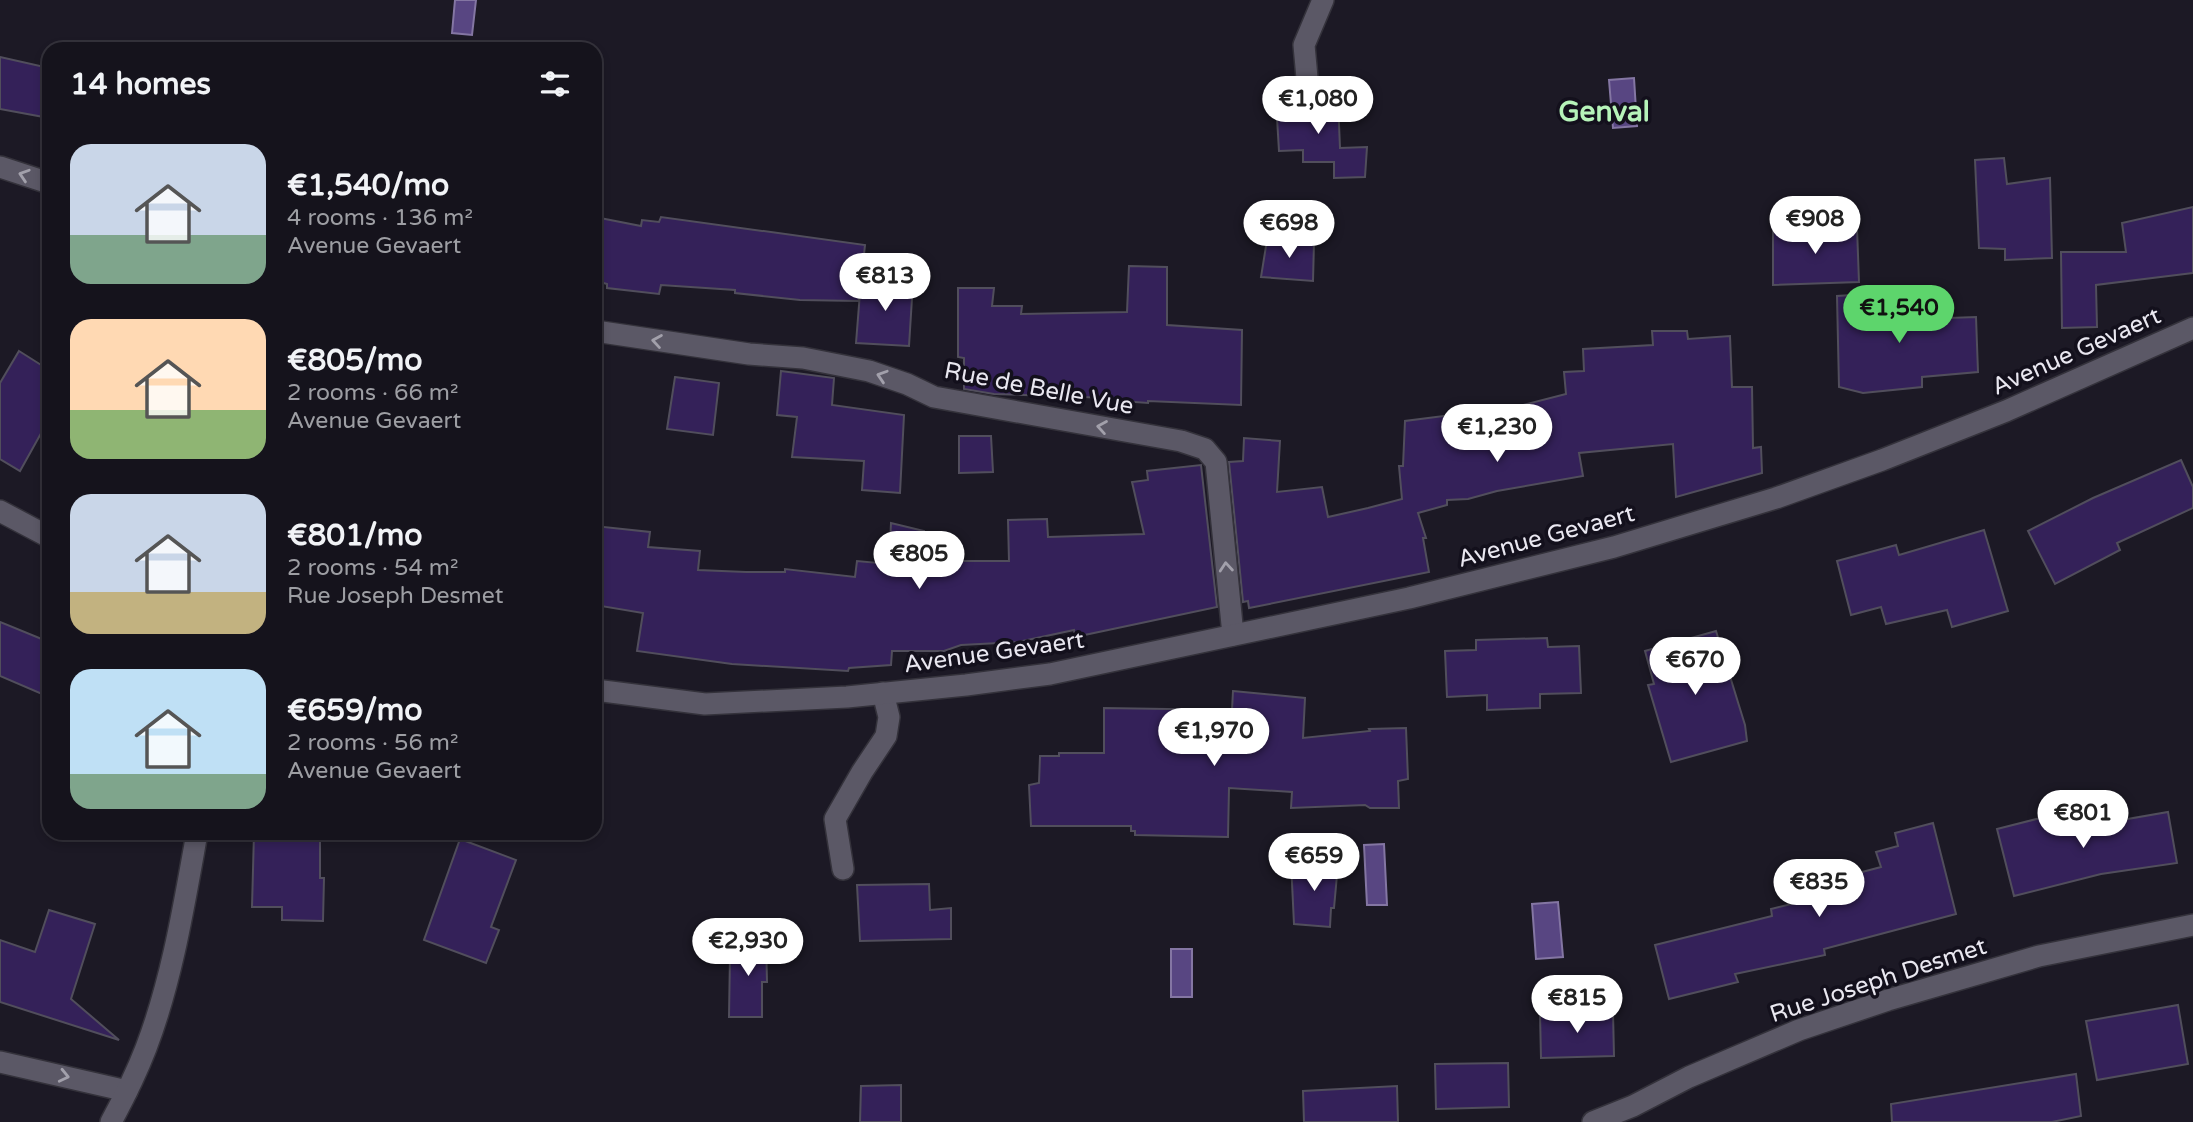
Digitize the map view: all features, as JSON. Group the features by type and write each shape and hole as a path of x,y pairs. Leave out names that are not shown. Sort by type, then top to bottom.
{"street":[{"path":"1308,89 1304,46 1323,0"},
{"path":"0,167 42,181"},
{"name":"Avenue Gevaert","path":"602,691 705,704 883,693 1050,674 1409,598 1614,547 1776,498 2006,411 2193,328"},
{"name":"Rue de Belle Vue","path":"602,332 749,354 803,358 869,371 934,397 1154,436 1205,449 1216,463 1233,635"},
{"path":"0,511 42,533"},
{"name":"Avenue Gevaert","path":"843,869 835,819 886,736 889,717 883,693"},
{"path":"111,1122 146,1048 169,970 196,840"},
{"name":"Rue Joseph Desmet","path":"1600,1120 1689,1077 1799,1030 1888,1000 2039,956 2193,925"},
{"path":"0,1062 127,1091"}],"shaded area":[{"path":"455,0 476,0 472,35 452,33"},
{"path":"1634,78 1637,126 1613,128 1609,80"},
{"path":"1384,844 1387,905 1367,905 1364,845"},
{"path":"1558,902 1563,957 1536,959 1532,904"},
{"path":"1171,949 1192,949 1192,997 1171,997"}],"building":[{"path":"0,57 42,66 42,117 0,109"},
{"path":"1338,100 1340,148 1367,147 1365,177 1334,178 1334,162 1303,162 1303,150 1279,151 1276,101"},
{"path":"2004,158 2007,184 2050,178 2052,258 2005,260 2005,249 1979,248 1975,160"},
{"path":"2193,207 2193,273 2096,285 2097,327 2062,328 2061,252 2126,252 2122,223"},
{"path":"661,217 865,245 859,301 800,300 735,293 735,290 661,285 659,294 607,288 607,284 602,282 602,218 641,226 642,220 659,222"},
{"path":"1773,228 1857,228 1859,282 1773,285"},
{"path":"1267,240 1314,242 1313,281 1261,277"},
{"path":"1129,266 1167,267 1167,325 1242,330 1241,405 1148,403 1108,400 1109,398 994,394 964,389 964,358 958,357 958,288 994,288 992,306 1022,306 1021,314 1127,312"},
{"path":"861,280 913,282 909,346 856,343"},
{"path":"1884,293 1885,304 1919,303 1920,319 1976,317 1978,372 1922,377 1922,387 1863,393 1839,387 1837,296"},
{"path":"1652,331 1687,331 1688,339 1730,336 1732,387 1752,387 1753,448 1761,447 1762,473 1676,497 1673,444 1579,453 1583,476 1497,491 1468,499 1447,500 1447,505 1418,513 1426,538 1423,538 1429,572 1249,608 1248,601 1243,602 1229,462 1243,461 1244,438 1280,441 1277,492 1322,487 1328,517 1368,508 1402,499 1399,466 1403,466 1405,421 1459,414 1460,421 1566,394 1564,372 1584,371 1583,349 1653,345"},
{"path":"19,351 42,366 42,432 20,471 0,459 0,383"},
{"path":"781,371 834,378 832,405 904,415 900,493 862,490 864,461 792,457 797,417 777,415"},
{"path":"675,377 719,383 713,435 667,429"},
{"path":"959,436 991,436 993,472 959,473"},
{"path":"2181,460 2193,487 2193,508 2117,543 2120,550 2055,584 2028,531 2093,498"},
{"path":"1201,465 1217,607 1075,637 1074,630 1018,642 961,645 944,651 892,651 891,665 849,668 848,671 732,664 637,651 643,613 602,606 602,527 650,532 648,547 700,551 698,570 785,572 785,569 855,577 857,561 889,564 891,523 924,531 922,561 1009,561 1008,520 1047,519 1048,537 1144,534 1132,482 1148,480 1147,471"},
{"path":"1984,530 2008,611 1952,627 1947,610 1886,624 1881,607 1851,615 1837,561 1896,545 1899,555"},
{"path":"0,622 42,639 42,694 0,676"},
{"path":"1716,631 1745,725 1747,741 1671,762 1648,685 1654,684 1645,651"},
{"path":"1547,638 1548,647 1579,646 1581,693 1540,694 1540,708 1487,710 1487,695 1447,697 1445,651 1476,650 1476,640"},
{"path":"1233,691 1305,698 1303,738 1370,731 1369,729 1406,728 1408,779 1398,781 1399,808 1370,808 1365,805 1291,808 1292,792 1229,788 1228,837 1135,835 1131,826 1031,826 1029,785 1039,783 1040,756 1059,756 1059,753 1104,753 1104,708 1232,710"},
{"path":"2168,812 2177,863 2101,874 2014,896 1997,829 2060,813 2064,830"},
{"path":"1933,823 1956,914 1824,949 1825,955 1735,974 1738,982 1669,999 1655,945 1772,916 1771,909 1808,900 1805,887 1881,867 1876,852 1898,846 1895,833"},
{"path":"254,840 320,840 320,878 324,878 323,921 282,920 282,907 252,907"},
{"path":"460,840 516,860 491,927 499,930 486,963 424,940"},
{"path":"1291,862 1338,864 1330,927 1294,924"},
{"path":"929,884 930,910 951,908 951,939 860,941 857,885"},
{"path":"49,910 95,924 71,999 119,1040 0,1002 0,940 35,952"},
{"path":"735,939 766,939 767,982 762,982 762,1017 729,1017 730,955 735,955"},
{"path":"2178,1005 2188,1064 2097,1080 2086,1021"},
{"path":"1613,1012 1614,1056 1541,1058 1540,1014"},
{"path":"1508,1063 1509,1107 1436,1109 1435,1064"},
{"path":"2076,1074 2081,1116 2052,1122 1892,1122 1891,1104"},
{"path":"901,1085 901,1122 860,1122 861,1086"},
{"path":"1397,1086 1398,1122 1304,1122 1303,1091"}],"district":[{"name":"Genval","path":"1604,111"}]}
